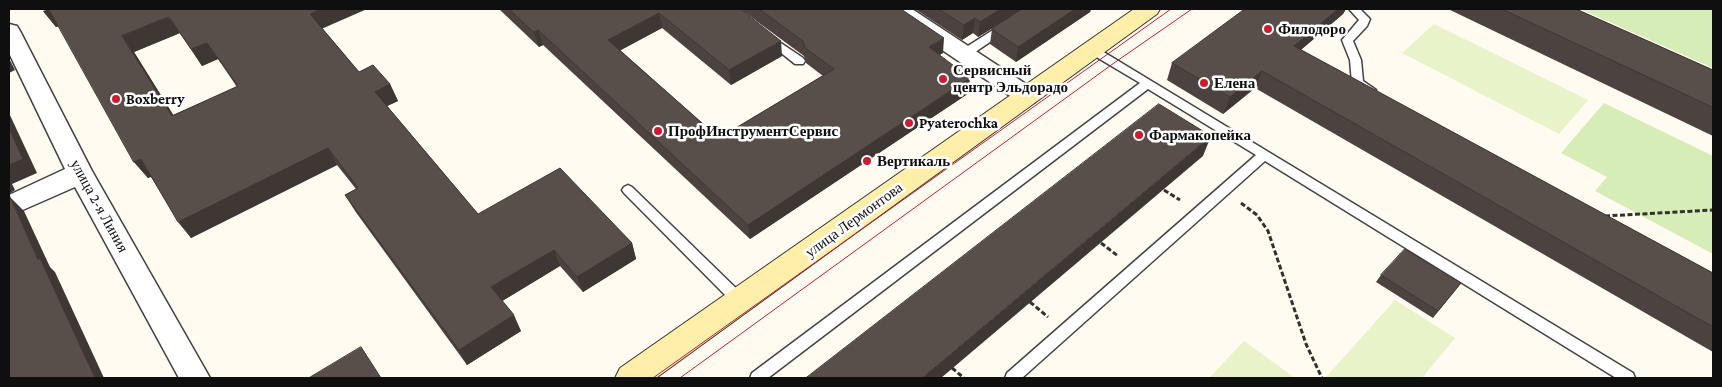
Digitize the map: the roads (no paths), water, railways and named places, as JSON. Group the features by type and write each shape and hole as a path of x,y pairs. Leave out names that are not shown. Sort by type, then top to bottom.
{"main road":[{"name":"улица Лермонтова","path":"631,378 1149,9"}],"street":[{"path":"902,10 1027,96"},
{"name":"улица 2-я Линия","path":"9,31 80,173 195,378"},
{"path":"9,206 80,173"}],"lane":[{"path":"964,54 1033,9"},
{"path":"1354,9 1365,19 1363,24 1347,40 1354,51 1358,65 1358,83 1382,96"},
{"path":"761,32 799,61"},
{"path":"1092,49 1628,378"},
{"path":"757,378 1148,83"},
{"path":"1012,378 1264,155"},
{"path":"628,190 740,301"}],"tram line":[{"path":"653,378 1171,9"},
{"path":"680,378 1114,63 1192,9"}],"place":[{"name":"Филодоро","path":"1268,29"},
{"name":"Сервисный центр Эльдорадо","path":"943,79"},
{"name":"Елена","path":"1204,83"},
{"name":"Boxberry","path":"116,99"},
{"name":"Pyaterochka","path":"909,123"},
{"name":"ПрофИнструментСервис","path":"658,131"},
{"name":"Фармакопейка","path":"1139,135"},
{"name":"Вертикаль","path":"867,161"}]}
